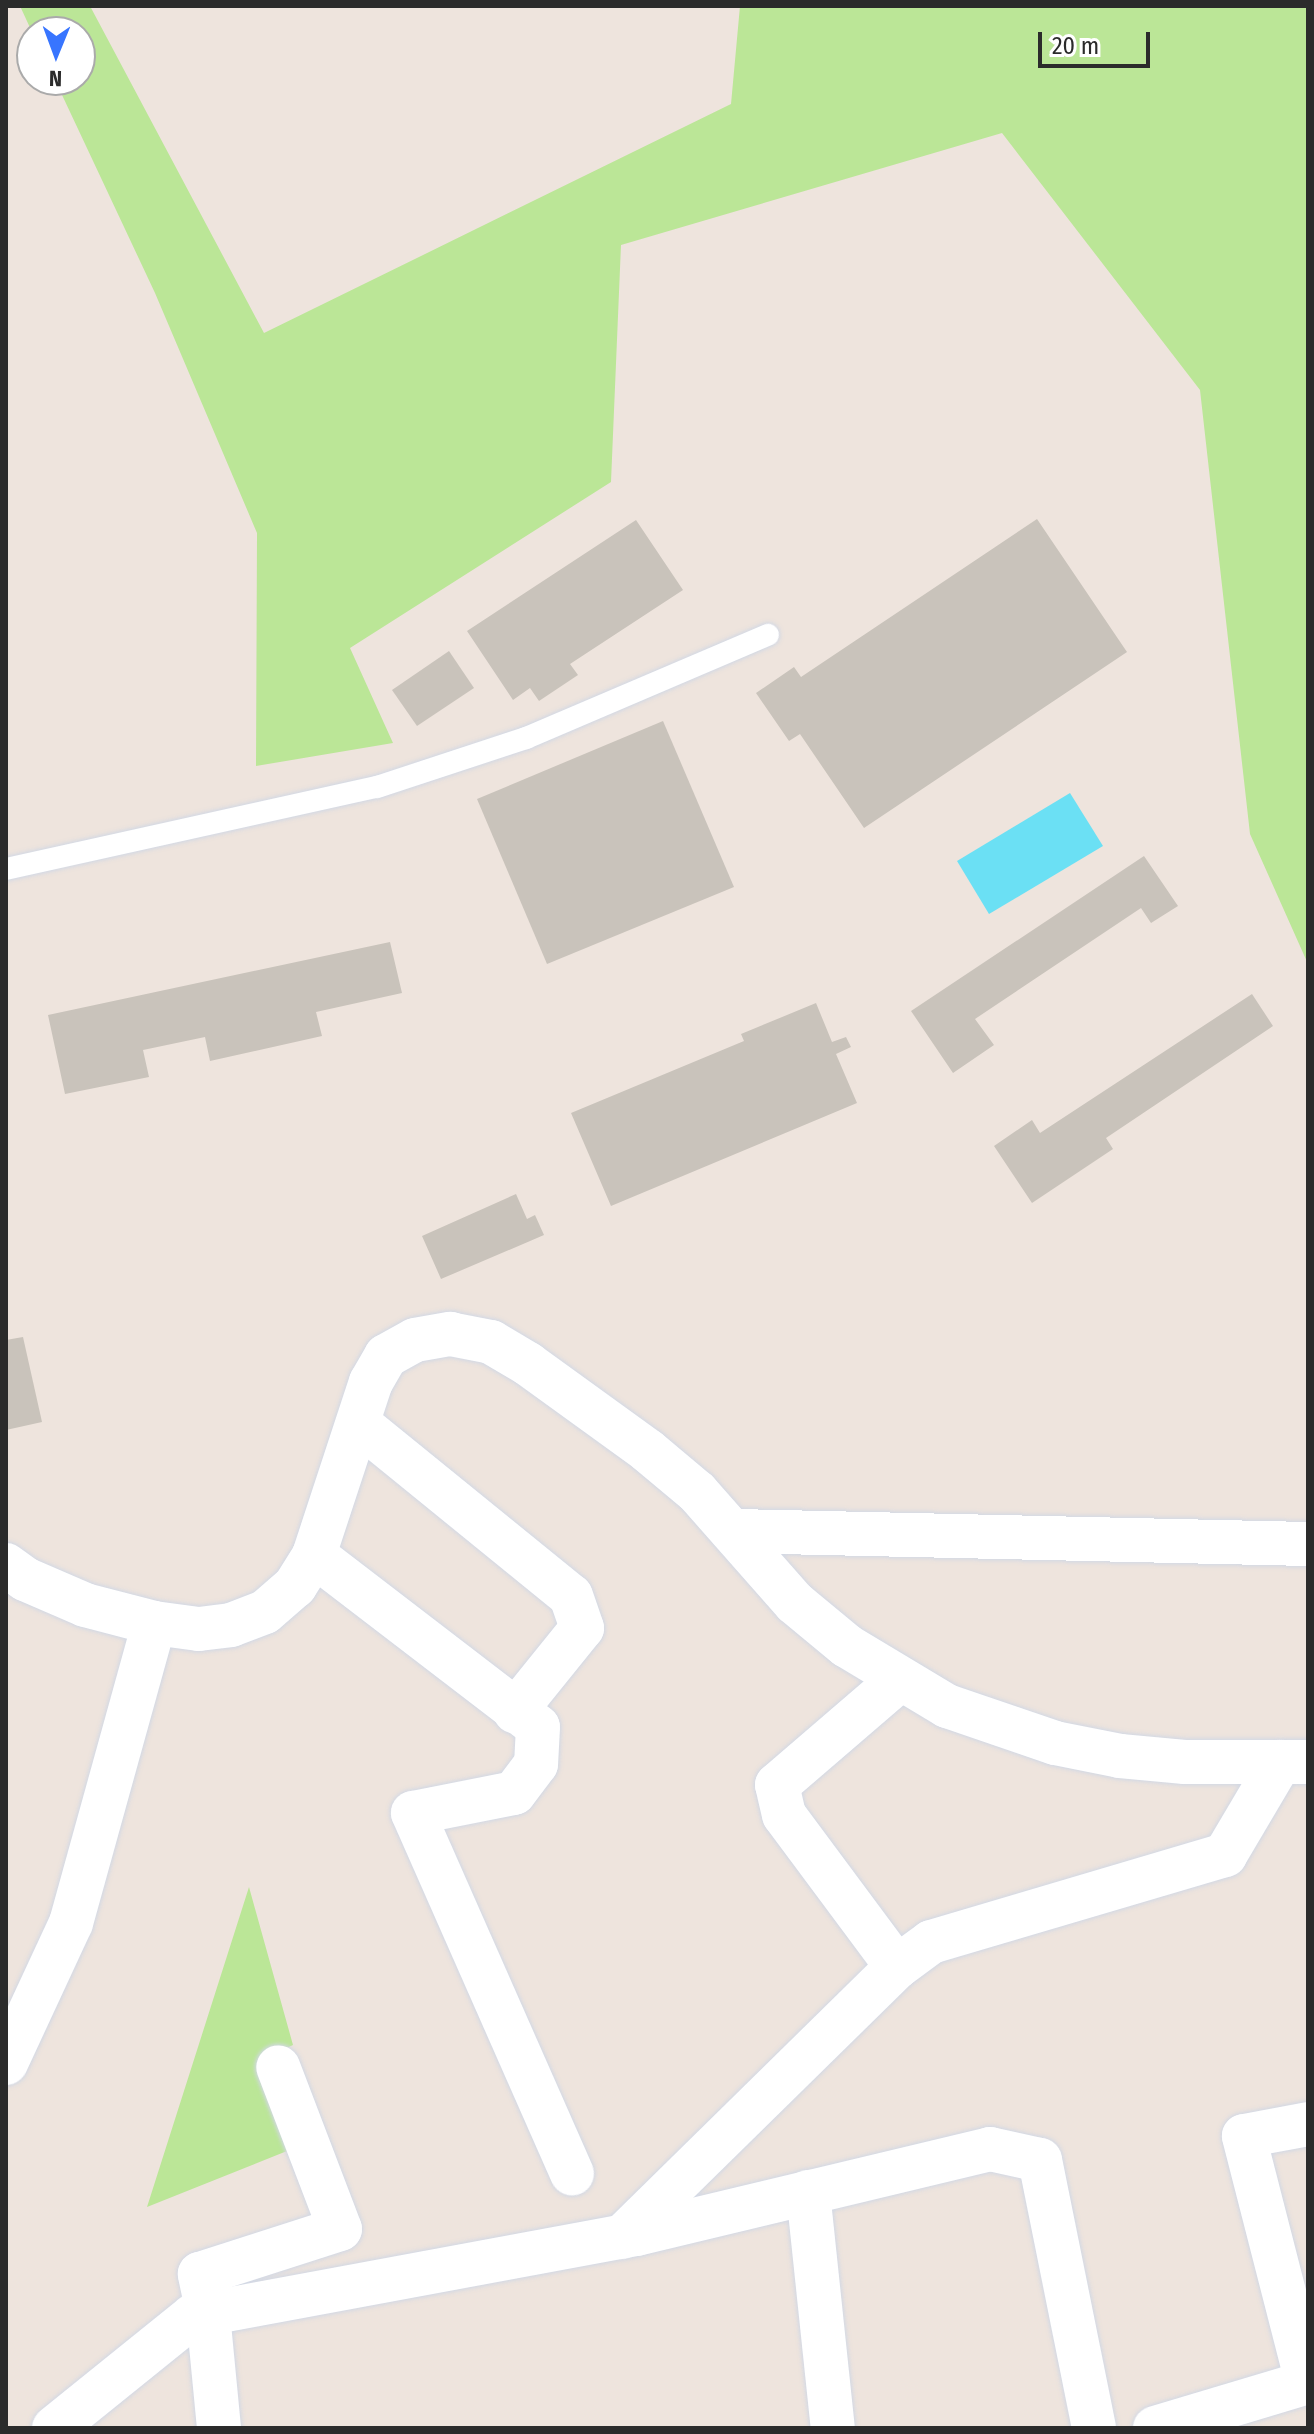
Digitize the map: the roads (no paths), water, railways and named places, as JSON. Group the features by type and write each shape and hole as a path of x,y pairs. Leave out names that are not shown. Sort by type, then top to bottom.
{"street":[{"path":"6,1565 25,1579 85,1605 154,1623 199,1629 231,1625 265,1612 295,1586 314,1555 371,1382 386,1356 415,1340 450,1334 491,1342 528,1364 648,1451 697,1492 735,1531 795,1603 847,1646 899,1680 958,1711 1055,1743 1133,1757 1294,1762"},
{"path":"358,1423 571,1596 582,1628 515,1711"},
{"path":"735,1531 1308,1544"},
{"path":"314,1555 538,1727 536,1764 514,1793 413,1813 572,2174"},
{"path":"6,2063 71,1923 154,1623"},
{"path":"897,1967 784,1815 777,1785 899,1680"},
{"path":"622,2237 897,1967 931,1942 1225,1855 1294,1762"},
{"path":"219,2428 208,2313 200,2274 340,2229 278,2067"},
{"path":"1155,2428 1308,2382 1244,2136 1308,2124"},
{"path":"54,2428 193,2316 622,2237 990,2149 1040,2160 1094,2428"},
{"path":"808,2192 826,2427"}],"lane":[{"path":"6,869 377,787 526,738 768,635"}],"water":[{"path":"1070,793 1103,846 989,914 957,861"}]}
